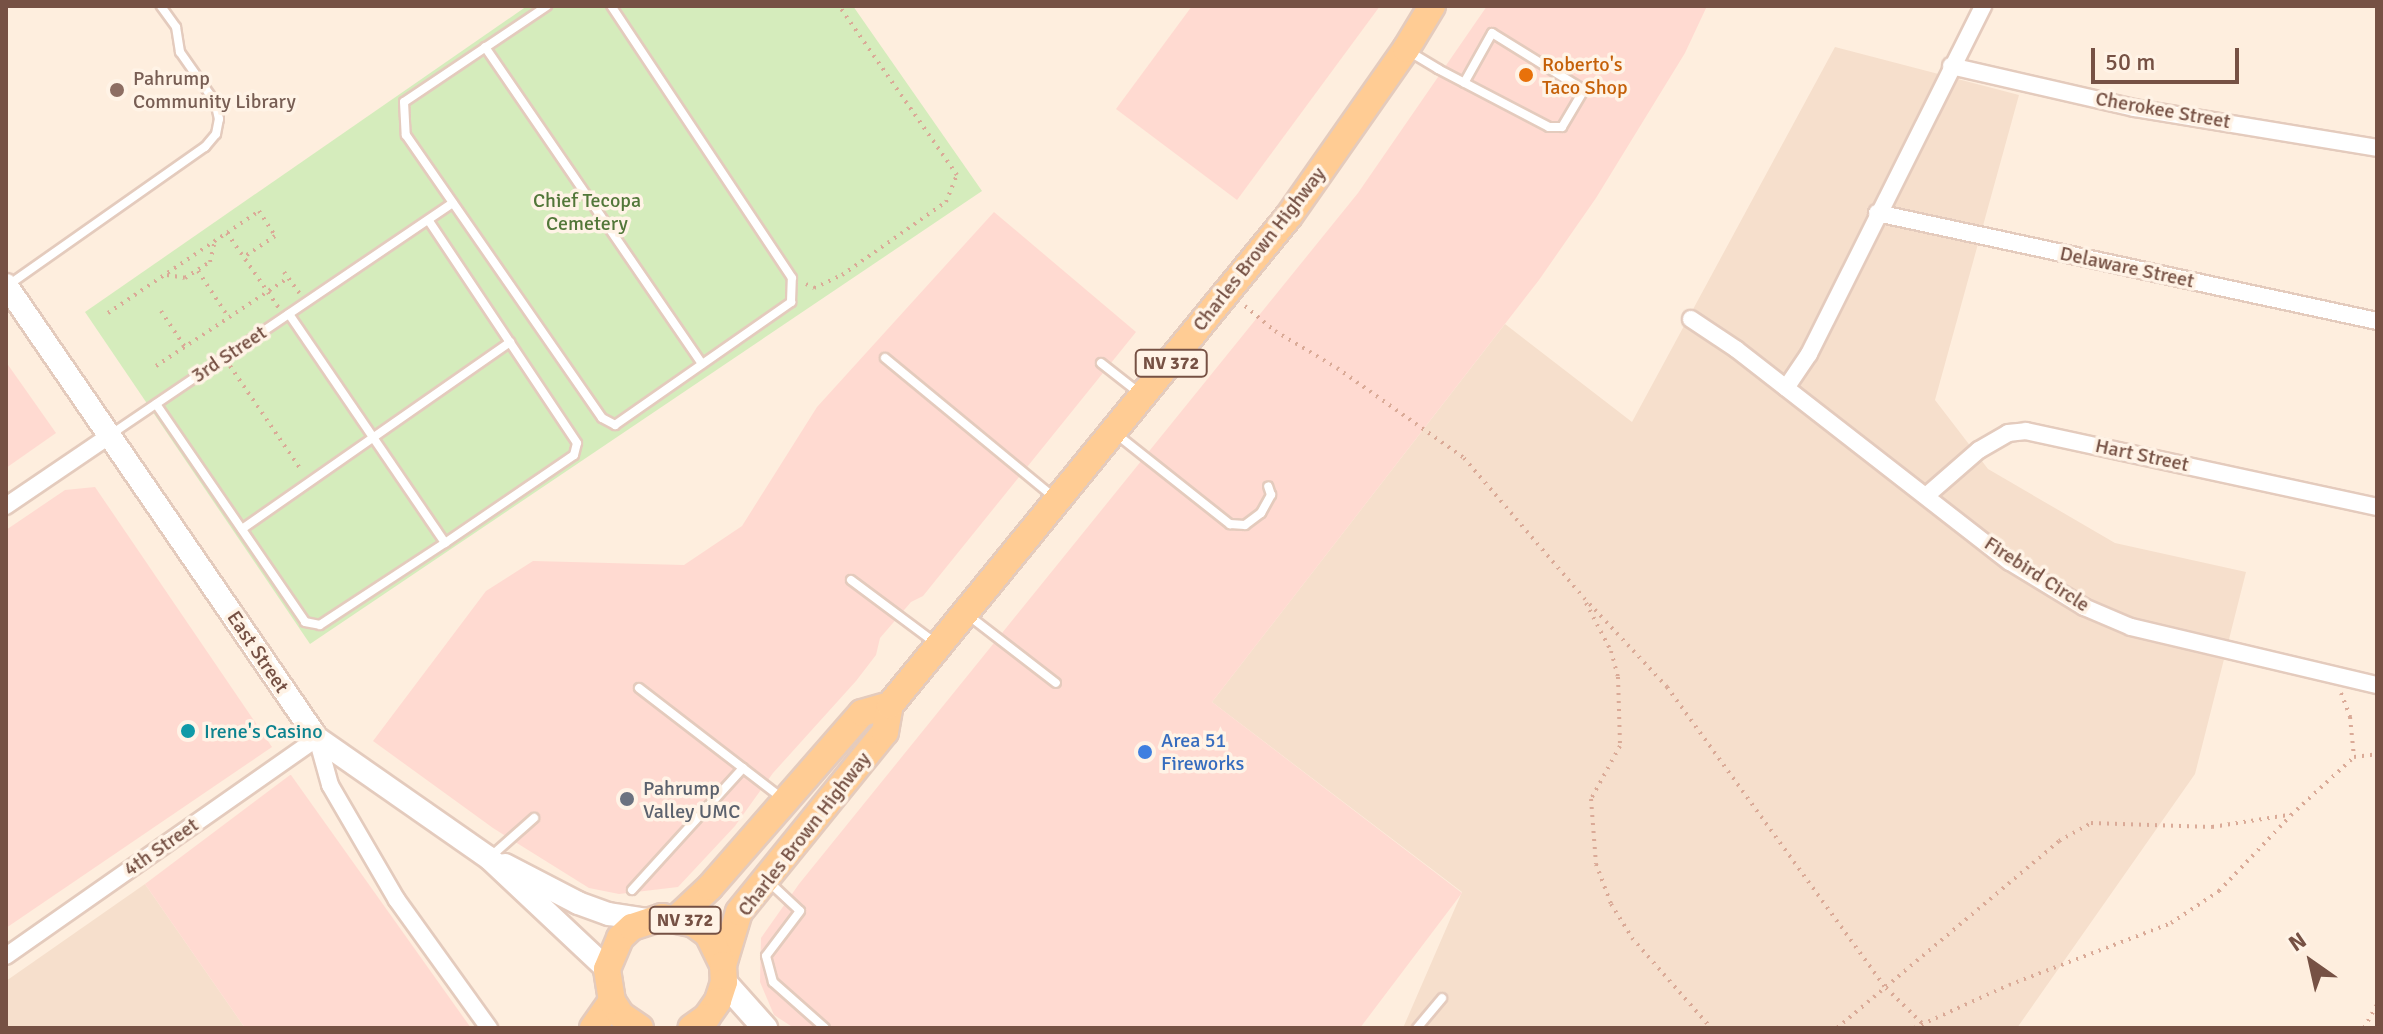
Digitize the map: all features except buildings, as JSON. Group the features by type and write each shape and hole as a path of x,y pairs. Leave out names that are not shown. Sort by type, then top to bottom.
{"main road":[{"name":"Charles Brown Highway","path":"724,974 739,912 885,732 890,705 941,647 1289,216 1406,49 1432,6"},
{"name":"Charles Brown Highway","path":"677,918 710,887 862,713 890,705"},
{"name":"NV 372","path":"607,969 620,938 647,920 677,918 708,934 724,974 718,1001 707,1017 691,1028"},
{"path":"607,969 612,1001 621,1015 640,1028"},
{"path":"724,974 765,1028"},
{"path":"593,1028 612,1001"}],"street":[{"path":"1786,388 1809,354 1983,6"},
{"name":"Cherokee Street","path":"1951,66 2134,108 2377,148"},
{"name":"Delaware Street","path":"1877,213 2377,321"},
{"name":"East Street","path":"6,286 317,738 330,785 390,887 489,1028"},
{"name":"Firebird Circle","path":"1691,319 1786,388 2010,562 2084,607 2131,627 2377,685"},
{"name":"Hart Street","path":"1926,496 1979,450 2008,433 2026,431 2377,507"},
{"name":"3rd Street","path":"6,506 109,436"},
{"path":"317,738 489,858 607,969"},
{"name":"4th Street","path":"6,956 317,738"},
{"path":"489,858 536,878 578,903 609,914 647,920"}],"lane":[{"path":"6,286 205,147 216,134 219,119 215,102 180,52 176,27 161,6"},
{"path":"547,6 404,102 406,135 602,418 615,425 791,302 792,278 611,6"},
{"path":"1406,49 1464,83 1549,127 1562,127 1584,90 1492,33 1464,83"},
{"path":"485,47 702,364"},
{"name":"3rd Street","path":"109,436 453,203"},
{"path":"156,404 305,622 320,625 445,543 574,455 577,443 428,220"},
{"path":"287,316 445,543"},
{"path":"242,529 510,342"},
{"path":"885,358 1059,501"},
{"path":"1101,363 1143,397"},
{"path":"1114,433 1230,524 1245,525 1261,513 1271,495 1268,486"},
{"path":"851,580 941,647"},
{"path":"967,615 1056,683"},
{"path":"639,688 786,801"},
{"path":"632,890 743,768"},
{"path":"489,858 534,818"},
{"path":"766,879 800,911 766,956 773,982 825,1028"},
{"path":"1417,1028 1442,998"}],"path":[{"path":"792,278 814,288 842,275 946,202 957,175 839,6"},
{"path":"108,313 259,211 275,236 244,257"},
{"path":"226,233 287,316"},
{"path":"165,275 185,278 198,271 210,262 215,241"},
{"path":"198,271 229,318"},
{"path":"284,272 306,303"},
{"path":"156,366 288,278"},
{"path":"1229,291 1275,331 1337,368 1464,458 1584,598 1667,687 1886,988 1925,1026"},
{"path":"161,311 185,347"},
{"path":"224,358 309,482"},
{"path":"1584,598 1611,651 1618,677 1620,746 1591,799 1596,864 1611,904 1632,938 1711,1028"},
{"path":"2334,673 2350,717 2354,757"},
{"path":"1914,1028 1925,1026 2009,985 2171,923 2219,891 2291,815 2354,757 2377,754"},
{"path":"1837,1028 2059,841 2091,823 2212,827 2291,815"},
{"path":"2364,1028 2377,1005"}],"shaded area":[{"path":"1192,6 1380,6 1237,200 1116,109"},
{"path":"1487,6 1707,6 1685,53 1596,198 1539,280 1212,702 1462,893 1360,1028 794,1028 774,1015 760,982 761,938 799,884 1358,193"},
{"path":"1835,47 2019,95 1935,400 1988,469 2115,543 2246,572 2195,774 2017,1028 1403,1028 1462,892 1212,702 1505,324 1632,422"},
{"path":"994,212 1136,332 923,596 911,602 880,638 876,655 856,681 773,773 735,826 678,887 619,894 589,888 493,828 373,741 486,591 533,561 684,565 742,526 817,407"},
{"path":"6,362 56,433 6,468"},
{"path":"95,487 272,747 6,928 6,530 65,490"},
{"path":"291,775 471,1028 245,1028 145,884"},
{"path":"145,884 245,1028 6,1028 6,981"}],"green space":[{"name":"Chief Tecopa Cemetery","path":"527,6 853,6 982,191 310,644 85,312"}],"place":[{"name":"Roberto's Taco Shop","path":"1526,75"},
{"name":"Pahrump Community Library","path":"117,90"},
{"name":"Irene's Casino","path":"188,731"},
{"name":"Area 51 Fireworks","path":"1145,752"},
{"name":"Pahrump Valley UMC","path":"627,799"}]}
